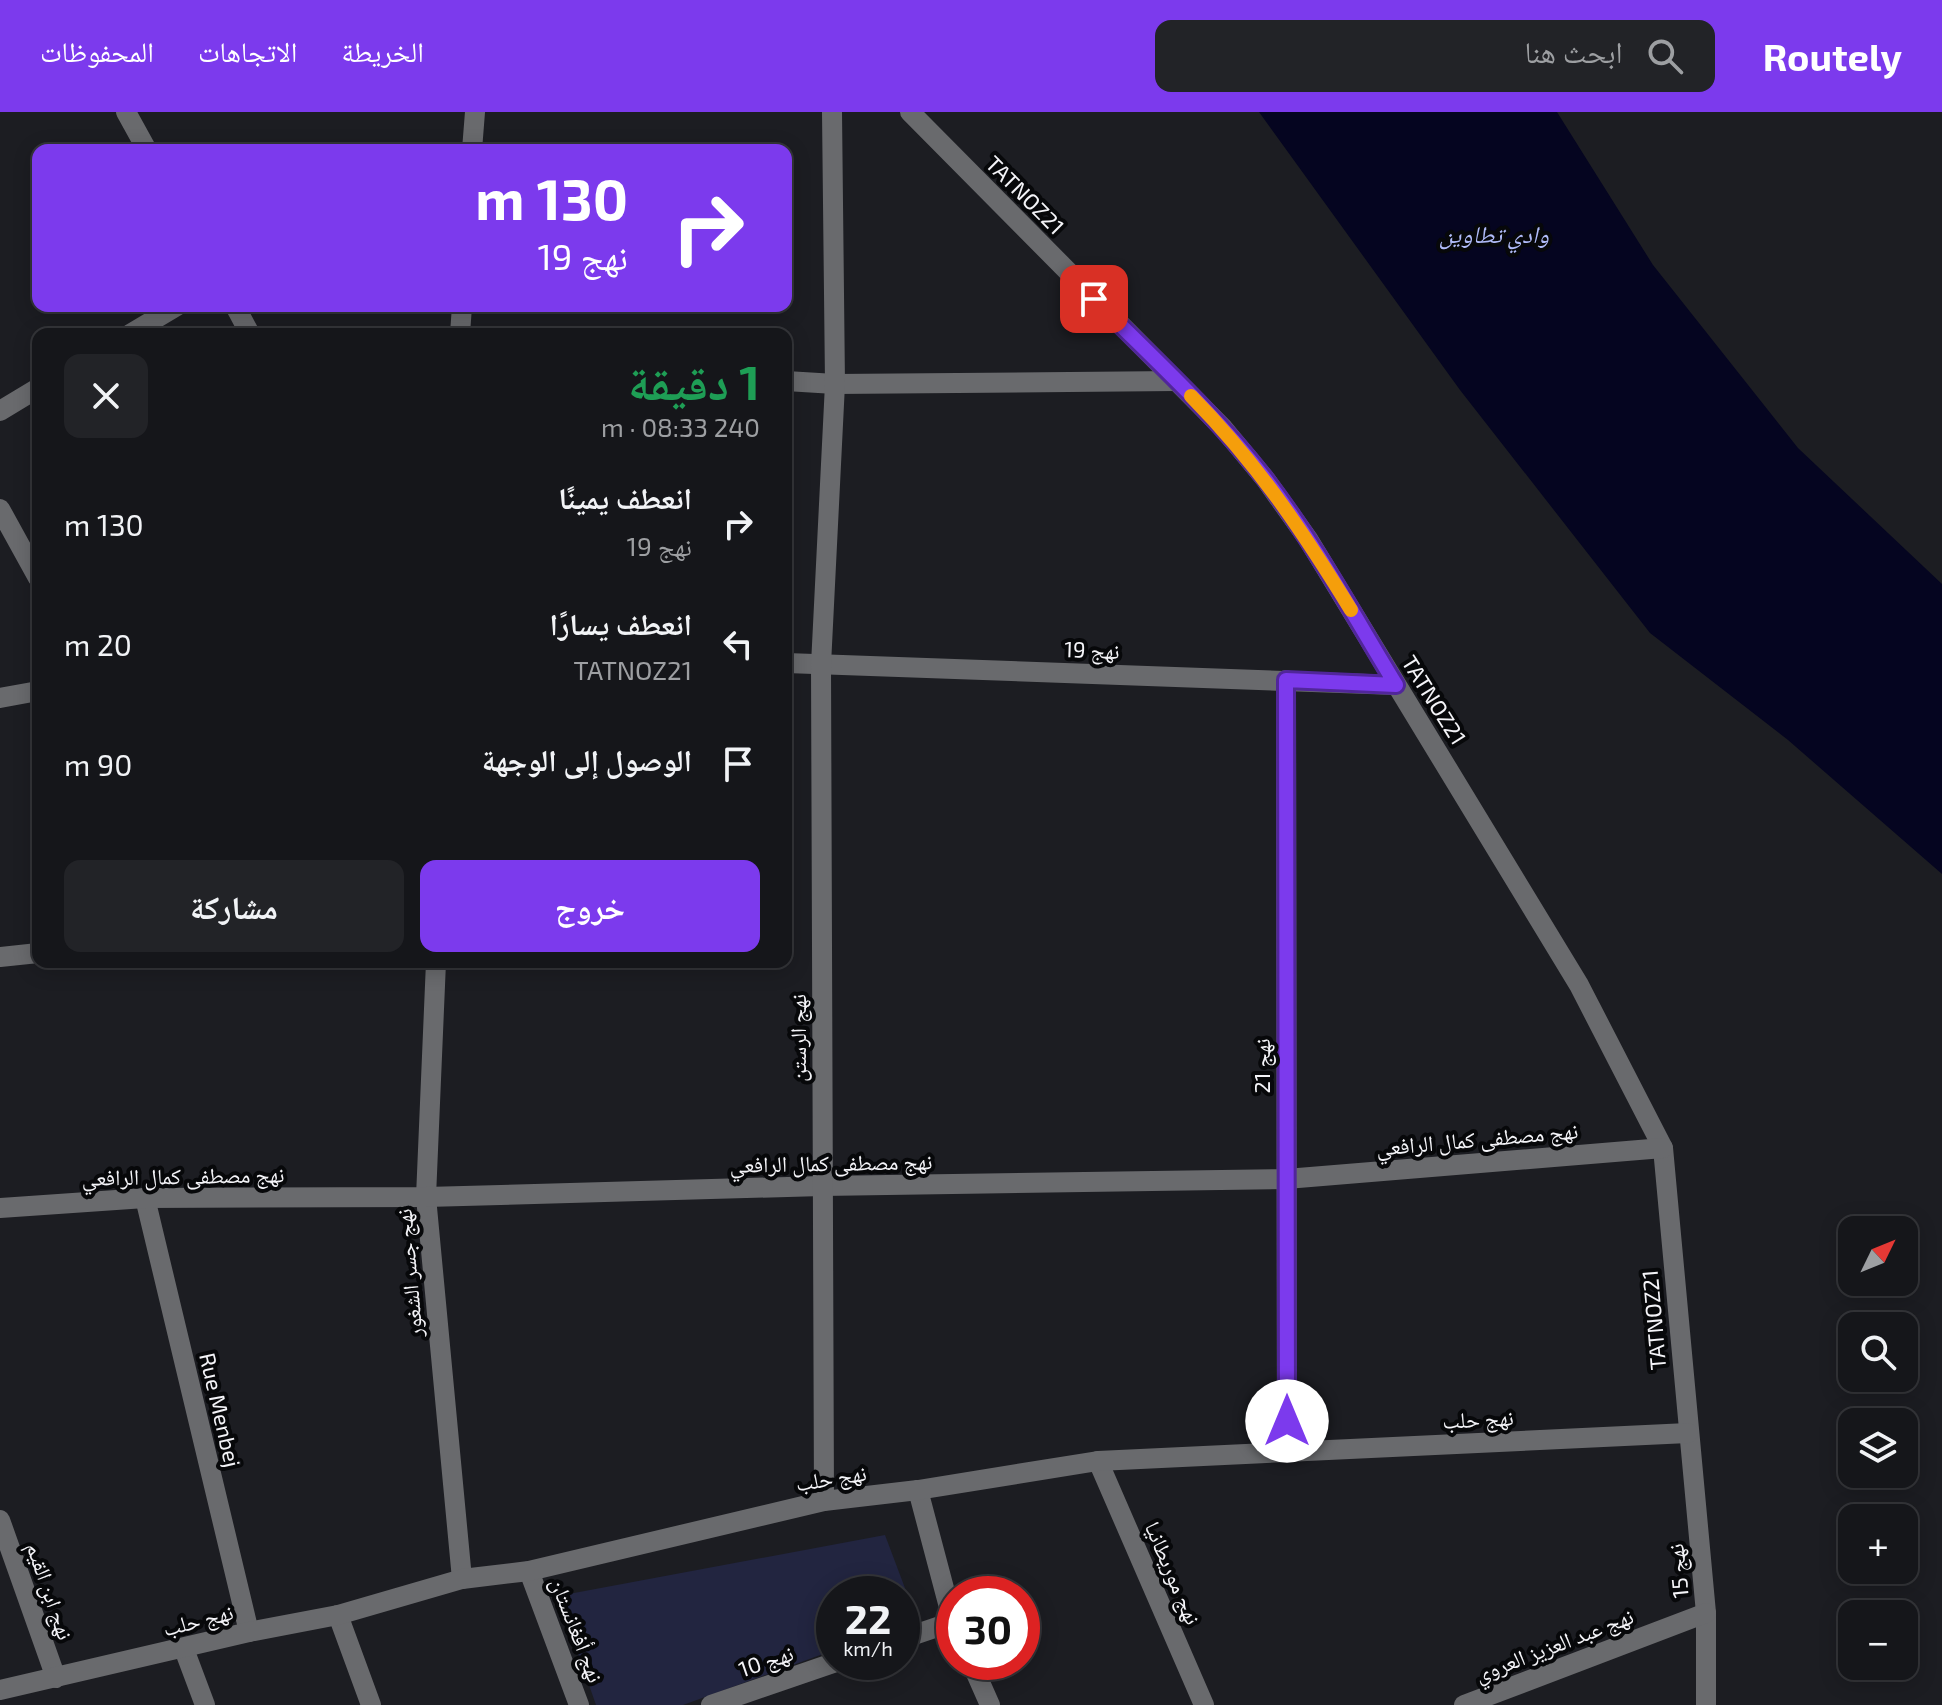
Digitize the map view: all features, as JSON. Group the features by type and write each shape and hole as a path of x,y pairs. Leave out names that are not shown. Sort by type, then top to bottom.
{"street":[{"path":"126,112 144,144"},
{"path":"472,144 475,112"},
{"name":"نهج الرستن","path":"824,1501 821,665 835,384 832,112"},
{"name":"TATNOZ21","path":"910,112 1223,428 1266,480 1308,539 1579,985 1663,1148 1688,1433"},
{"path":"140,328 167,312"},
{"path":"792,381 835,384 1176,381"},
{"path":"0,411 32,392"},
{"path":"0,509 32,567"},
{"name":"نهج 19","path":"792,663 1396,685"},
{"name":"نهج 21","path":"1286,680 1287,1451"},
{"path":"0,698 32,692"},
{"path":"0,957 32,954"},
{"name":"نهج جسر الشغور","path":"436,968 426,1197 462,1579"},
{"name":"نهج مصطفى كمال الرافعي","path":"0,1208 145,1198 426,1197 822,1186 1286,1179 1663,1148"},
{"name":"Rue Menbej","path":"145,1198 249,1632"},
{"name":"نهج حلب","path":"0,1690 249,1632 338,1615 462,1579 529,1571 824,1501 918,1490 1098,1461 1688,1433"},
{"name":"نهج 15","path":"1688,1433 1706,1613 1706,1705"},
{"name":"نهج موريطانيا","path":"1098,1461 1204,1705"},
{"path":"918,1490 940,1576"},
{"name":"نهج ابن القيم","path":"0,1520 56,1678"},
{"name":"نهج أفغانستان","path":"529,1571 579,1705"},
{"name":"نهج عبد العزيز العروي","path":"1464,1705 1706,1613"},
{"path":"338,1615 371,1705"},
{"path":"184,1649 205,1705"},
{"name":"نهج 10","path":"711,1705 816,1669"},
{"path":"979,1680 990,1705"}],"shaded area":[{"path":"885,1535 900,1576 816,1576 816,1657 683,1705 596,1705 558,1596"}],"water":[{"name":"وادي تطاوين","path":"1259,112 1557,112 1653,265 1798,448 1942,584 1942,874 1788,740 1650,633 1460,390"}],"slow traffic":[{"path":"1191,396 1223,428 1266,480 1308,539 1351,610"}],"route":[{"path":"1094,299 1223,428 1266,480 1308,539 1396,685 1286,680 1287,1421"}]}
